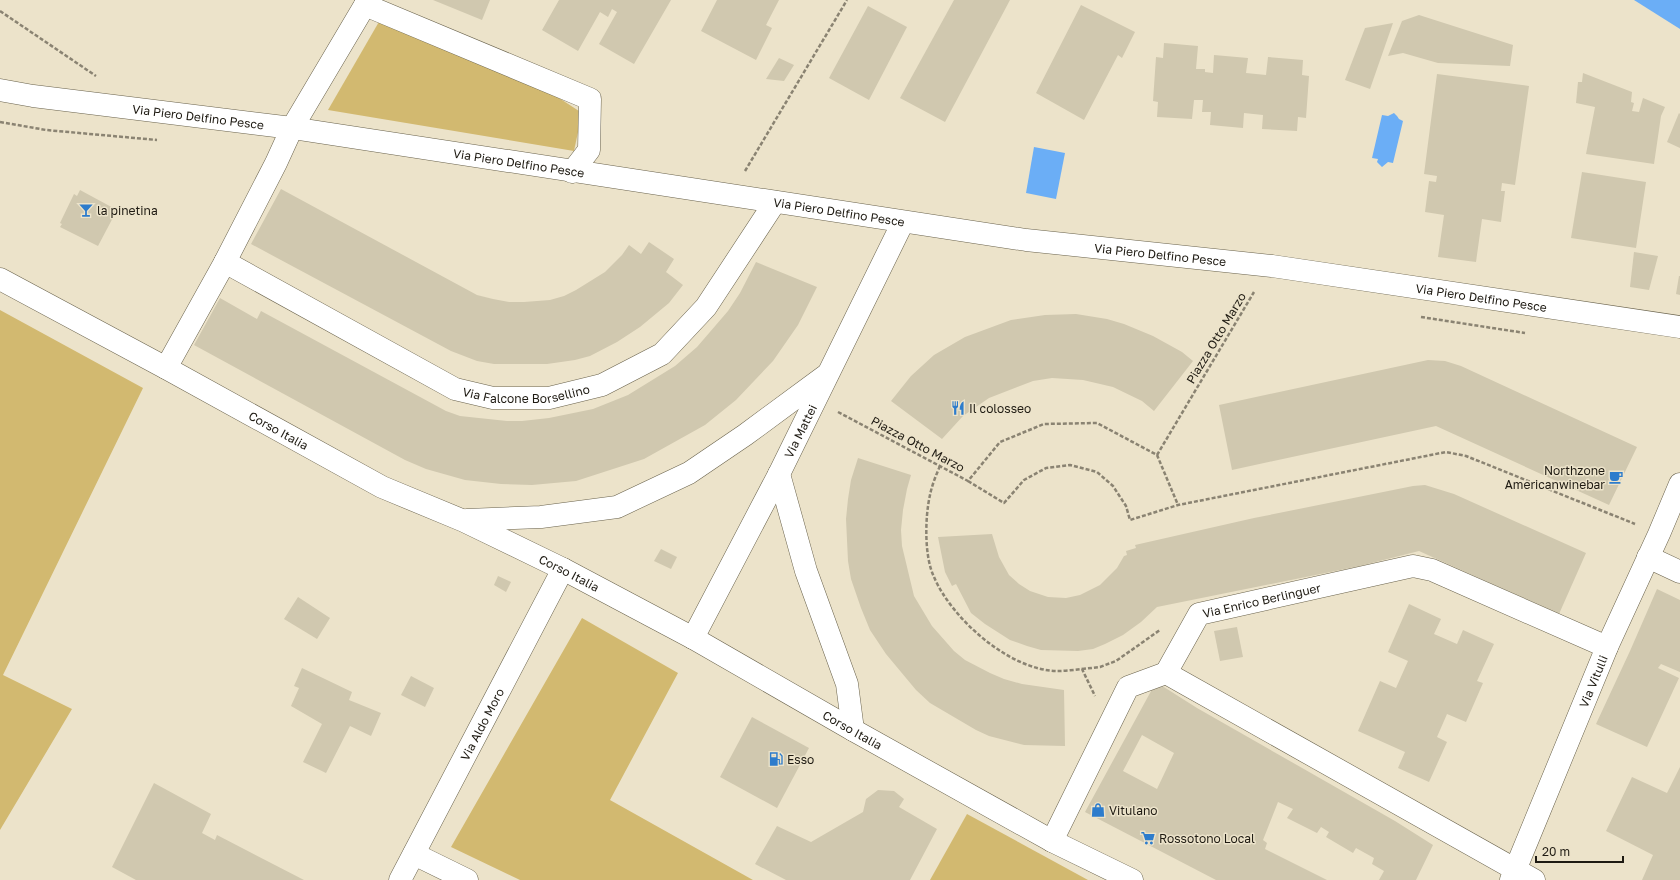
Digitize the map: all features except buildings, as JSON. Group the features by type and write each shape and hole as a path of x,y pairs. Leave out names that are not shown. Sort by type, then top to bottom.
{"street":[{"path":"166,368 225,262 276,163 292,128 366,2 590,99 588,150 572,172"},
{"name":"Via Piero Delfino Pesce","path":"0,90 292,128 572,172 1026,240 1272,266 1680,327"},
{"name":"Via Falcone Borsellino","path":"225,262 455,389 493,398 549,398 602,385 662,354 706,307 775,202"},
{"name":"Via Mattei","path":"693,638 778,474 903,222"},
{"name":"Corso Italia","path":"0,279 166,368 382,487 464,521 563,568 693,638 853,730 1052,841 1132,880"},
{"path":"464,521 541,517 617,507 689,473 745,435 828,374"},
{"path":"778,474 806,571 847,684 853,730"},
{"name":"Via Vitulli","path":"1521,876 1607,647 1659,534 1680,484"},
{"path":"1648,557 1680,572"},
{"name":"Via Enrico Berlinguer","path":"1166,672 1199,614 1413,566 1432,570 1607,647"},
{"name":"Via Aldo Moro","path":"400,880 563,568"},
{"path":"1052,841 1128,687 1166,672 1521,876"},
{"path":"414,854 467,880"}],"path":[{"path":"730,196 847,0"},
{"path":"0,11 98,78"},
{"name":"Piazza Otto Marzo","path":"815,400 968,481 1000,442 1044,424 1097,423 1157,455 1254,292"},
{"path":"968,481 1004,503 1024,480 1046,468 1070,465 1097,472 1113,486 1126,506 1130,520 1178,505 1446,452 1466,456 1659,534"},
{"path":"1157,455 1178,505"},
{"path":"940,466 930,495 927,524 928,551 933,576 949,602 967,623 986,642 1008,657 1032,666 1056,671 1100,667 1116,661 1157,631 1199,614"},
{"path":"1082,669 1109,725"}],"shaded area":[{"path":"380,20 559,98 582,113 574,151 328,110"},
{"path":"0,310 143,388 3,675 72,709 0,830"},
{"path":"582,618 678,673 610,800 753,880 520,880 451,847"},
{"path":"967,814 1088,880 930,880"}],"water":[{"path":"1634,0 1680,0 1680,29"},
{"path":"1394,113 1403,121 1393,163 1388,162 1382,167 1377,162 1378,159 1372,158 1382,115 1388,116"},
{"path":"1034,147 1065,153 1056,199 1026,193"}],"place":[{"name":"la pinetina","path":"86,210"},
{"name":"Il colosseo","path":"958,408"},
{"name":"Northzone Americanwinebar","path":"1616,477"},
{"name":"Esso","path":"776,759"},
{"name":"Vitulano","path":"1098,810"},
{"name":"Rossotono Local","path":"1148,838"}]}
